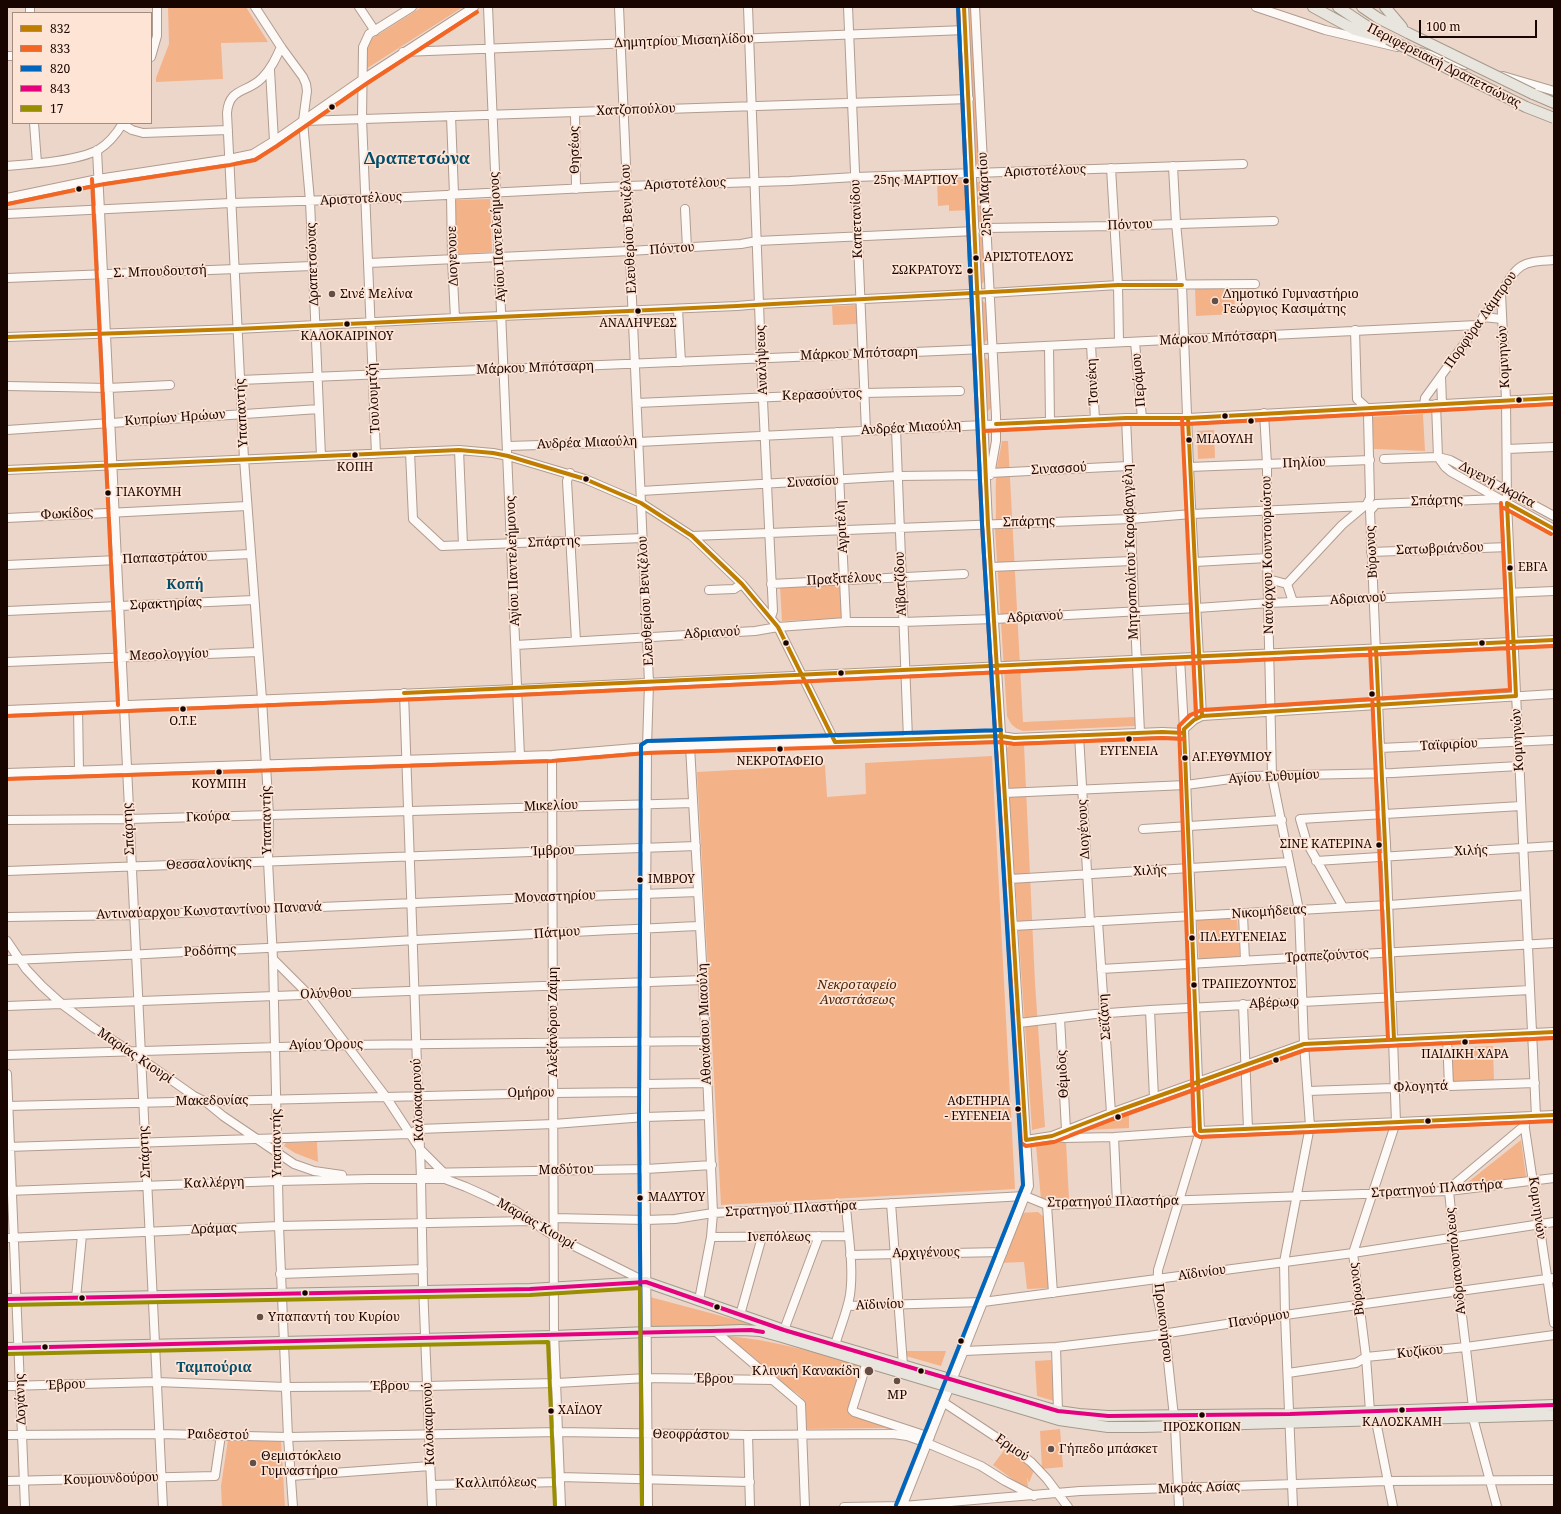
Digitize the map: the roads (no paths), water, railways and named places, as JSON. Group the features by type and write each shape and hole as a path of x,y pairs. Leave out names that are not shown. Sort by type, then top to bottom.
{"main road":[{"path":"1313,7 1355,30 1388,39"},
{"name":"Περιφερειακή Δραπετσώνας","path":"1338,7 1368,28 1388,39 1526,107 1554,118"},
{"name":"Περιφερειακή Δραπετσώνας","path":"1362,7 1378,18 1408,34 1554,103"},
{"path":"1385,7 1408,34"},
{"path":"12,1299 554,1288 646,1282 784,1330 903,1365 951,1384 1059,1420 1083,1424 1108,1427 1175,1426 1370,1411 1554,1405"},
{"path":"7,1348 554,1336 746,1330 760,1331 867,1362 951,1384 1058,1411 1079,1414 1102,1416 1174,1415 1376,1421 1554,1415"}],"street":[{"path":"152,52 157,36 157,7"},
{"name":"Δραπετσώνας","path":"256,7 281,47 303,77 306,84 307,91 303,121 310,201 321,456"},
{"path":"359,7 375,31"},
{"name":"Τουλουμτζή","path":"376,454 362,119 363,46 369,34 412,7"},
{"path":"7,198 98,179 229,160 253,154 403,52 474,7"},
{"name":"Αγίου Παντελεήμονος","path":"488,7 508,446 520,756"},
{"name":"Ελευθερίου Βενιζέλου","path":"619,7 649,682 645,1088 648,1507"},
{"name":"Αναλήψεως","path":"748,7 761,358 773,611 771,617"},
{"name":"Καπετανίδου","path":"848,7 866,431"},
{"name":"25ης Μαρτίου","path":"902,1506 1029,1186 988,524 991,512 984,425 964,7"},
{"name":"25ης Μαρτίου","path":"975,7 994,348 996,424 995,448 988,474"},
{"path":"1256,7 1325,30 1430,54 1554,91"},
{"name":"Δημητρίου Μισαηλίδου","path":"403,52 966,30"},
{"path":"274,141 270,70 281,47"},
{"name":"Υπαπαντής","path":"270,70 261,80 232,96 227,109 244,460 266,764 268,862 272,910 278,1226 288,1437 293,1507"},
{"name":"Χατζοπούλου","path":"303,121 969,98"},
{"name":"Θησέως","path":"575,112 576,189"},
{"name":"Διογενουε","path":"451,116 452,259 455,318"},
{"path":"34,124 37,163"},
{"path":"7,166 75,157 97,150 112,138 122,124 132,130 143,133 228,130"},
{"name":"Σπάρτης","path":"97,150 133,915 163,1507"},
{"name":"Αριστοτέλους","path":"7,214 231,203 366,199 627,186 1243,164"},
{"path":"1173,166 1176,223 1182,285 1189,467 1202,716"},
{"path":"1112,168 1118,285 1119,342"},
{"path":"686,209 687,248"},
{"name":"Πόντου","path":"987,228 1274,221"},
{"name":"Πόντου","path":"369,263 687,248 757,241 975,231"},
{"name":"Πορφύρα Λάμπρου","path":"1424,405 1425,398 1501,293 1511,275 1523,264 1533,261 1554,260"},
{"name":"Σ. Μπουδουτσή","path":"7,278 312,266"},
{"path":"7,337 237,330 455,318 678,309 1118,285 1200,286 1255,284"},
{"name":"Κομνηνών","path":"1501,293 1506,400 1507,503 1536,1116"},
{"path":"678,309 681,362"},
{"path":"1483,317 1502,319"},
{"name":"Μάρκου Μπότσαρη","path":"240,380 962,350 1477,325"},
{"path":"1287,584 1342,525 1365,506 1370,498 1370,460 1367,408 1358,399 1355,330"},
{"name":"Περάμου","path":"1135,342 1142,418"},
{"name":"Τσινέκη","path":"1091,344 1095,420"},
{"path":"1049,346 1050,422"},
{"name":"Πορφύρα Λάμπρου","path":"1439,404 1441,377"},
{"path":"7,386 108,388 170,385"},
{"name":"Κερασούντος","path":"637,403 864,393 960,391"},
{"name":"Ανδρέα Μιαούλη","path":"508,446 638,442 1126,418 1188,418 1554,398"},
{"path":"1384,459 1438,458 1439,404"},
{"name":"Κυπρίων Ηρώων","path":"7,430 319,409"},
{"name":"Ναυάρχου Κουντουριώτου","path":"1264,413 1267,464 1267,558 1272,776 1299,910 1304,1044 1310,1126 1295,1196 1284,1262 1284,1315 1288,1373 1293,1507"},
{"name":"Μητροπολίτου Καραβαγγέλη","path":"1126,418 1135,660 1140,733"},
{"name":"Αϊβατζίδου","path":"896,429 902,622 908,739"},
{"name":"Αγριτέλη","path":"837,432 846,622"},
{"path":"1507,449 1554,448"},
{"path":"7,470 458,450 508,456 570,473 641,503 692,536 742,584 778,627 835,742"},
{"path":"458,450 463,545"},
{"name":"Σπάρτης","path":"410,452 413,520 442,546 643,538"},
{"name":"Διγενή Ακρίτα","path":"1438,458 1456,462 1554,516"},
{"name":"Διγενή Ακρίτα","path":"1438,458 1444,467 1451,472 1554,529"},
{"name":"Πηλίου","path":"1189,467 1370,460"},
{"name":"Σινασσού","path":"988,474 1128,466"},
{"path":"570,473 567,481 576,641"},
{"name":"Σινασίου","path":"641,491 840,481 897,476 988,474"},
{"name":"Σπάρτης","path":"1376,504 1499,498"},
{"name":"Βύρωνος","path":"1370,1411 1366,1358 1353,1253 1396,1122 1387,856 1380,748 1375,598 1371,552 1370,511 1376,504"},
{"name":"Φωκίδος","path":"7,518 247,506"},
{"name":"Σπάρτης","path":"692,536 1130,519 1192,514 1365,506"},
{"name":"Σατωβριάνδου","path":"1371,552 1509,547"},
{"name":"Παπαστράτου","path":"7,565 251,554"},
{"path":"1195,562 1267,558"},
{"path":"991,567 1132,561"},
{"name":"Πραξιτέλους","path":"771,584 901,576 964,574"},
{"path":"1268,579 1287,584"},
{"path":"709,590 734,589 742,584"},
{"path":"1287,584 1293,602"},
{"name":"Αδριανού","path":"516,645 755,631 778,627 846,622 994,619 1269,603 1554,591"},
{"name":"Σφακτηρίας","path":"7,611 254,600"},
{"path":"7,710 518,689 1554,640"},
{"name":"Μεσολογγίου","path":"7,662 258,652"},
{"name":"Προικονήσου","path":"1179,1507 1174,1415 1165,1333 1157,1295 1157,1279 1200,1131 1180,658"},
{"name":"Καλοκαιρινού","path":"404,693 432,1507"},
{"path":"7,773 552,755 648,747 1001,736 1014,738 1184,731 1194,720 1202,716 1554,694"},
{"path":"78,707 79,771"},
{"name":"Διογένους","path":"1080,735 1087,875 1094,922"},
{"name":"Ταϊφιρίου","path":"1380,748 1554,740"},
{"name":"Αθανάσιου Μιαούλη","path":"690,746 703,980 713,1213 711,1237 699,1300"},
{"name":"Αλεξάνδρου Ζαΐμη","path":"552,755 554,1336 562,1507"},
{"name":"Αγίου Ευθυμίου","path":"1005,793 1186,785 1253,776 1382,773 1519,766"},
{"name":"Μικελίου","path":"408,812 552,806 693,803"},
{"path":"1343,907 1307,843 1300,819 1521,806"},
{"name":"Γκούρα","path":"7,820 129,819 408,812"},
{"path":"1143,829 1282,820"},
{"name":"Ίμβρου","path":"410,856 696,846"},
{"name":"Χιλής","path":"1316,861 1554,846"},
{"name":"Θεσσαλονίκης","path":"7,870 131,867 410,856"},
{"name":"Χιλής","path":"1010,879 1289,862"},
{"name":"Μοναστηρίου","path":"411,904 698,892"},
{"name":"Νικομήδειας","path":"1013,926 1243,914 1525,895"},
{"name":"Αντιναύαρχου Κωνσταντίνου Πανανά","path":"7,918 133,915 411,904"},
{"path":"1243,914 1245,961"},
{"name":"Σεϊζάνη","path":"1094,922 1101,969 1105,1013 1111,1113"},
{"name":"Πάτμου","path":"413,941 700,926"},
{"name":"Μαρίας Κιουρί","path":"7,941 20,960 42,986 64,1005 94,1028 129,1051 140,1054 194,1096 206,1102 255,1139 294,1164 314,1171 370,1179"},
{"name":"Ροδόπης","path":"7,960 273,949 413,941"},
{"name":"Τραπεζούντος","path":"1101,969 1554,943"},
{"path":"273,958 309,995 386,1097 420,1149 444,1173"},
{"name":"Ολύνθου","path":"7,1006 703,980"},
{"name":"Αβέρωφ","path":"1019,1023 1105,1013 1150,1010 1530,990"},
{"path":"1243,1004 1248,1129"},
{"path":"1150,1010 1154,1098"},
{"name":"Θέμιδος","path":"1060,1018 1066,1130"},
{"path":"1026,1140 1052,1136 1111,1113 1304,1044 1554,1032"},
{"path":"1446,1037 1449,1086"},
{"name":"Αγίου Όρους","path":"140,1054 275,1046 347,1044 416,1045 553,1041 646,1042"},
{"path":"646,1042 705,1041"},
{"path":"7,1055 129,1051"},
{"name":"Δογάνης","path":"7,1074 12,1299 19,1348 25,1507"},
{"name":"Ομήρου","path":"418,1096 554,1093 707,1083"},
{"name":"Φλογητά","path":"1308,1092 1535,1083"},
{"name":"Μακεδονίας","path":"8,1106 418,1096"},
{"path":"9,1147 409,1134 419,1129 554,1124 645,1117 709,1115"},
{"path":"1052,1136 1064,1138 1114,1137 1200,1131 1554,1115"},
{"name":"Κομνηνών","path":"1524,1116 1539,1225 1551,1278 1554,1323"},
{"name":"Ανδριανουπόλεως","path":"1473,1407 1453,1238 1450,1191 1451,1187 1525,1125"},
{"path":"1114,1137 1117,1202"},
{"name":"Μαδύτου","path":"421,1176 444,1173 646,1169 712,1165"},
{"name":"Μαρίας Κιουρί","path":"421,1176 444,1179 466,1186 514,1210 554,1236 646,1282"},
{"name":"Καλλέργη","path":"10,1191 421,1176"},
{"name":"Στρατηγού Πλαστήρα","path":"554,1218 646,1220 675,1219 713,1213 1025,1196 1047,1205 1450,1191 1533,1182 1554,1178"},
{"path":"891,1203 903,1365"},
{"path":"1047,1205 1054,1293"},
{"path":"835,1345 848,1306 850,1293 850,1255 846,1206"},
{"path":"422,1223 531,1221"},
{"name":"Αϊδινίου","path":"848,1306 983,1302 1353,1253 1554,1222"},
{"name":"Δράμας","path":"10,1238 278,1226 422,1223"},
{"path":"76,1298 82,1235"},
{"path":"784,1330 819,1236"},
{"name":"Ινεπόλεως","path":"711,1237 848,1236"},
{"path":"740,1315 762,1237"},
{"name":"Αρχιγένους","path":"850,1255 1002,1252"},
{"path":"280,1274 423,1269"},
{"name":"Πανόρμου","path":"964,1351 1056,1347 1551,1278"},
{"path":"715,1331 801,1404 801,1435 805,1507"},
{"name":"Κυζίκου","path":"1288,1373 1356,1363 1366,1358 1466,1347 1554,1335"},
{"path":"1056,1347 1058,1411"},
{"path":"867,1362 852,1410 855,1414 929,1440 981,1466 1005,1481 1034,1496"},
{"name":"Έβρου","path":"7,1386 157,1382 286,1387 427,1386 557,1384 647,1378 773,1380"},
{"name":"Ερμού","path":"943,1402 1031,1462 1038,1468 1068,1507"},
{"path":"1474,1418 1497,1507"},
{"path":"1376,1421 1393,1507"},
{"name":"Θεοφράστου","path":"429,1434 558,1432 748,1436 893,1434 929,1440"},
{"name":"Ραιδεστού","path":"7,1435 159,1434 288,1437 429,1434"},
{"name":"Κουμουνδούρου","path":"7,1481 215,1476 221,1436"},
{"path":"748,1436 750,1507"},
{"path":"291,1476 430,1466"},
{"name":"Καλλιπόλεως","path":"431,1485 560,1480 750,1482"},
{"name":"Μικράς Ασίας","path":"844,1507 956,1504 1034,1496 1057,1492 1178,1489 1387,1480 1554,1480"}],"place":[{"name":"25ης ΜΑΡΤΙΟΥ","path":"966,181"},
{"name":"ΑΡΙΣΤΟΤΕΛΟΥΣ","path":"976,258"},
{"name":"ΣΩΚΡΑΤΟΥΣ","path":"970,271"},
{"name":"Σινέ Μελίνα","path":"332,294"},
{"name":"Δημοτικό Γυμναστήριο Γεώργιος Κασιμάτης","path":"1215,301"},
{"name":"ΑΝΑΛΗΨΕΩΣ","path":"638,311"},
{"name":"ΚΑΛΟΚΑΙΡΙΝΟΥ","path":"347,324"},
{"name":"ΜΙΑΟΥΛΗ","path":"1189,440"},
{"name":"ΚΟΠΗ","path":"355,455"},
{"name":"ΓΙΑΚΟΥΜΗ","path":"108,493"},
{"name":"ΕΒΓΑ","path":"1510,568"},
{"name":"Ο.Τ.Ε","path":"183,709"},
{"name":"ΕΥΓΕΝΕΙΑ","path":"1129,739"},
{"name":"ΝΕΚΡΟΤΑΦΕΙΟ","path":"780,749"},
{"name":"ΑΓ.ΕΥΘΥΜΙΟΥ","path":"1185,758"},
{"name":"ΚΟΥΜΠΗ","path":"219,772"},
{"name":"ΣΙΝΕ ΚΑΤΕΡΙΝΑ","path":"1379,845"},
{"name":"ΙΜΒΡΟΥ","path":"640,880"},
{"name":"ΠΛ.ΕΥΓΕΝΕΙΑΣ","path":"1192,938"},
{"name":"ΤΡΑΠΕΖΟΥΝΤΟΣ","path":"1194,985"},
{"name":"ΠΑΙΔΙΚΗ ΧΑΡΑ","path":"1465,1042"},
{"name":"ΑΦΕΤΗΡΙΑ - ΕΥΓΕΝΕΙΑ","path":"1018,1109"},
{"name":"ΜΑΔΥΤΟΥ","path":"640,1198"},
{"name":"Υπαπαντή του Κυρίου","path":"260,1317"},
{"name":"Κλινική Κανακίδη","path":"869,1371"},
{"name":"MP","path":"897,1381"},
{"name":"ΚΑΛΟΣΚΑΜΗ","path":"1402,1410"},
{"name":"ΧΑΪΔΟΥ","path":"551,1411"},
{"name":"ΠΡΟΣΚΟΠΩΝ","path":"1202,1415"},
{"name":"Γήπεδο μπάσκετ","path":"1051,1449"},
{"name":"Θεμιστόκλειο Γυμναστήριο","path":"253,1463"}],"district":[{"name":"Δραπετσώνα","path":"417,159"},
{"name":"Κοπή","path":"185,585"},
{"name":"Ταμπούρια","path":"214,1368"}],"park label":[{"name":"Νεκροταφείο Αναστάσεως","path":"857,992"}]}
